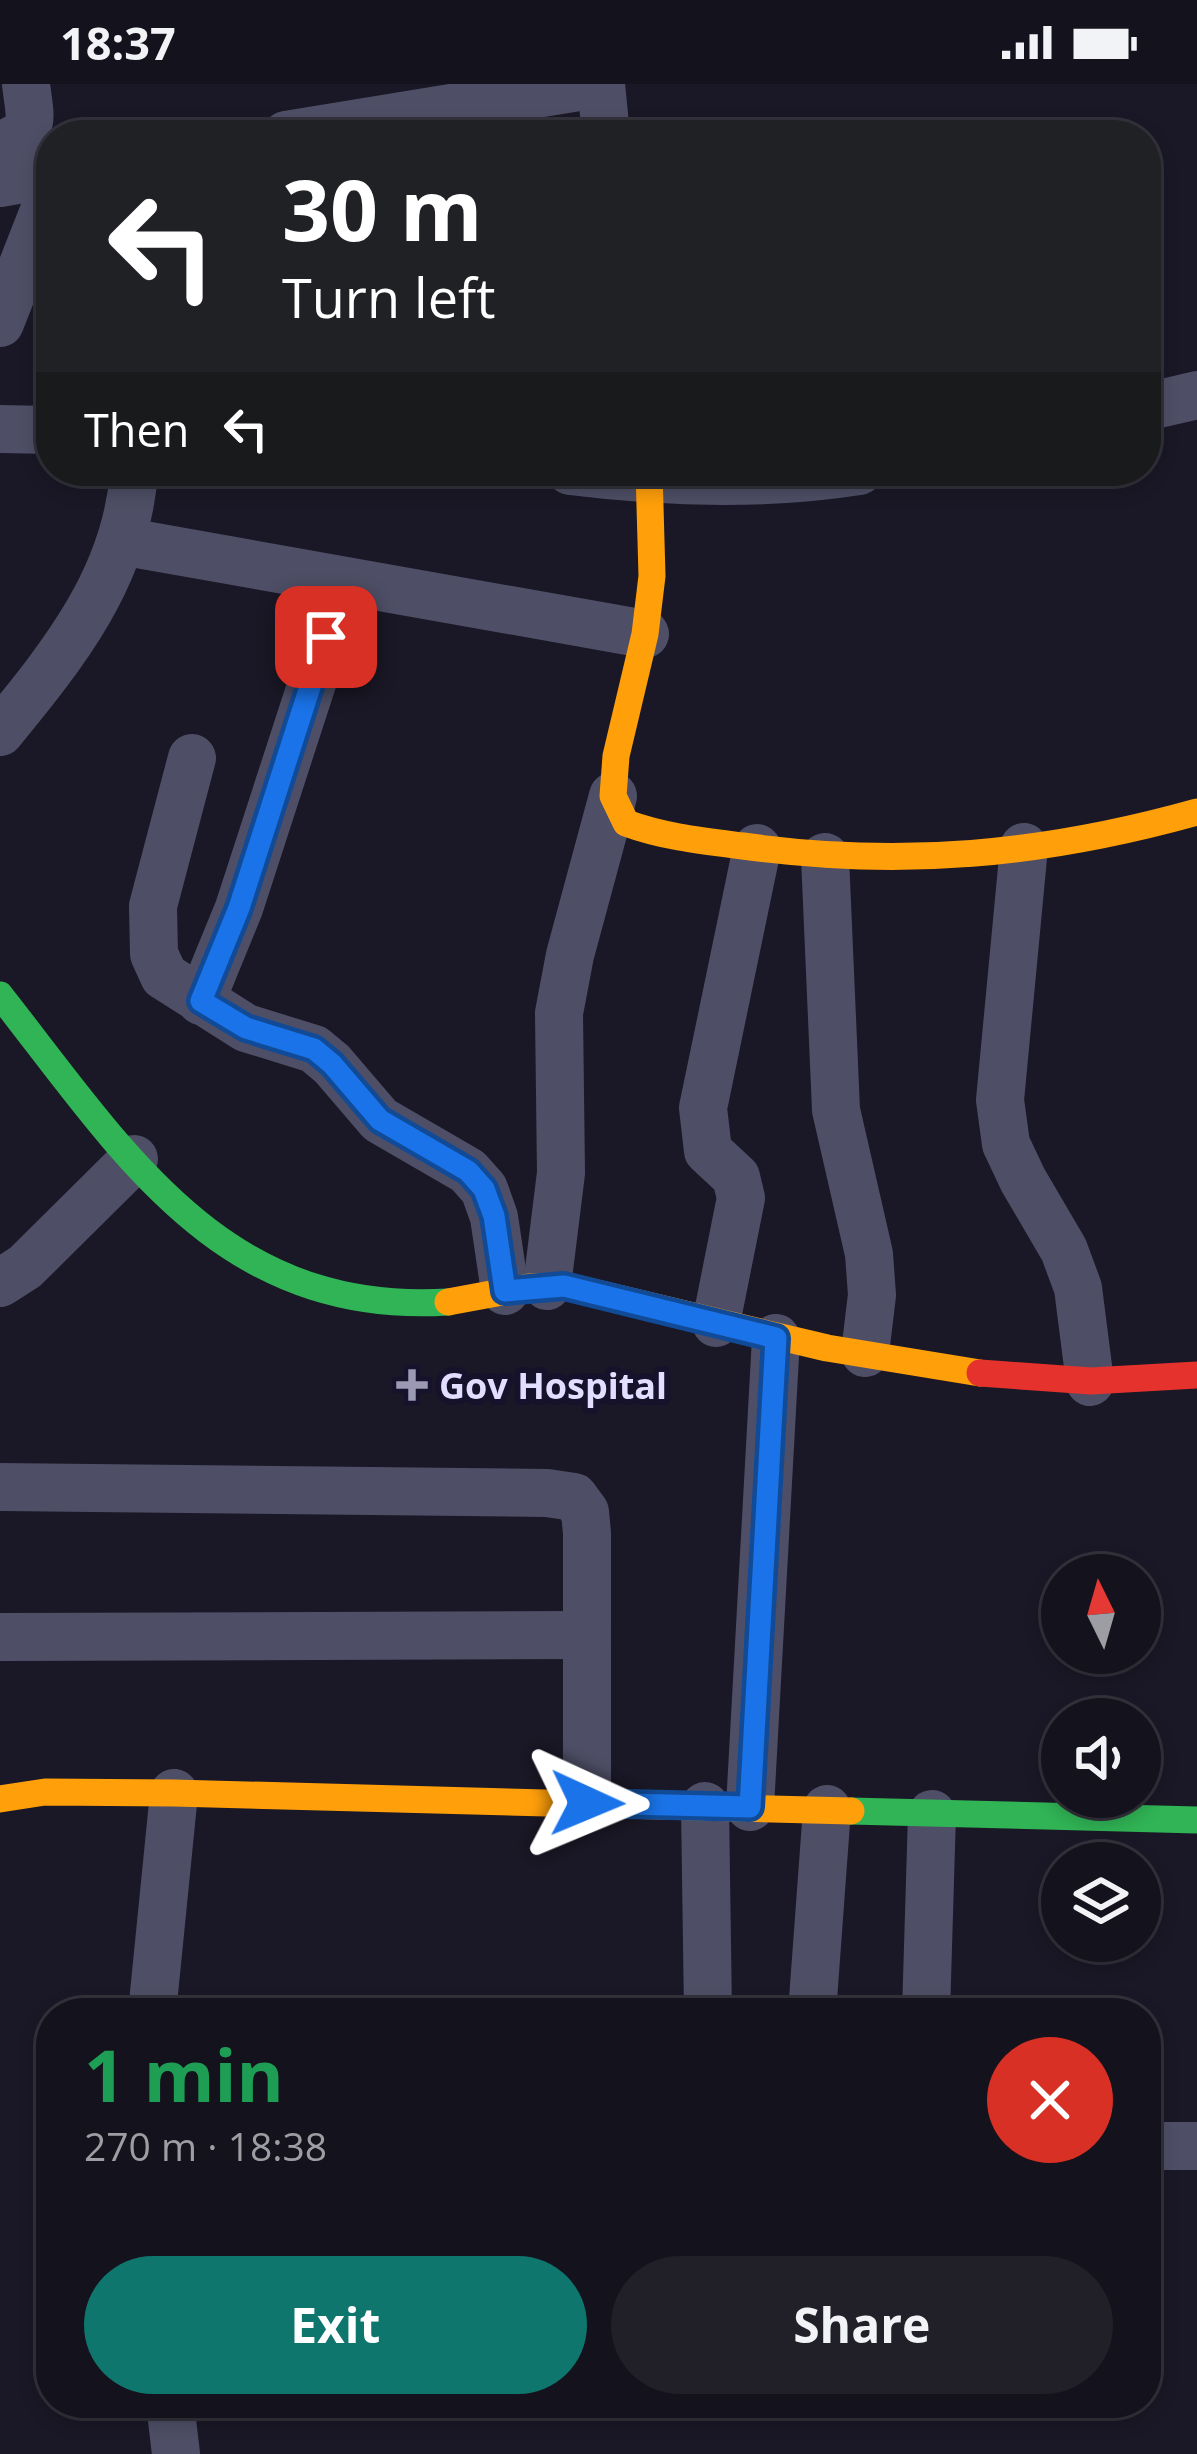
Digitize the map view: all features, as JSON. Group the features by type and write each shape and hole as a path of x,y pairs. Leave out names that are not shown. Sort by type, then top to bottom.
{"street":[{"path":"0,145 22,137 30,125 26,84"},
{"path":"378,120 599,84 604,120"},
{"path":"0,183 36,177"},
{"path":"0,323 36,231"},
{"path":"1161,403 1197,395"},
{"path":"0,429 36,430"},
{"path":"0,732 81,628 121,542 133,486"},
{"path":"526,1289 561,1173 560,1013 570,956 613,796 616,756 645,634 652,576 649,486"},
{"path":"121,542 645,634"},
{"path":"201,1001 239,908 326,637"},
{"path":"191,758 153,906 150,931 164,976 246,1028 314,1049 380,1120 468,1171 484,1189 526,1289"},
{"path":"613,796 626,823 658,836 825,857 922,856 1024,847 1147,827 1197,812"},
{"path":"1024,847 1000,1100 1006,1144 1064,1250 1078,1288 1090,1382"},
{"path":"716,1323 741,1198 736,1177 708,1151 703,1108 757,848"},
{"path":"825,857 836,1110 868,1254 872,1295 865,1354"},
{"path":"0,995 134,1159 193,1220 254,1264 305,1286 373,1300 427,1304 564,1286 776,1338 1035,1379 1090,1382 1197,1375"},
{"path":"0,1283 25,1267 134,1159"},
{"path":"709,1998 776,1338"},
{"path":"0,1487 574,1497 585,1512 587,1803"},
{"path":"0,1637 586,1635"},
{"path":"0,1799 45,1792 174,1793 1197,1820"},
{"path":"154,1998 174,1793"},
{"path":"813,1998 826,1810"},
{"path":"926,1998 932,1814"},
{"path":"1161,2146 1197,2146"},
{"path":"172,2418 176,2454"}],"traffic: fast":[{"path":"0,995 137,1165 186,1213 240,1253 300,1282 369,1299 448,1302"},
{"path":"851,1811 1197,1820"}],"traffic: slow":[{"path":"649,486 652,576 645,634 616,756 613,796 626,823 669,835 802,853 915,856 1083,839 1197,812"},
{"path":"448,1302 529,1287 571,1287 827,1348 980,1373"},
{"path":"0,1799 45,1792 174,1793 851,1811"}],"traffic: jam":[{"path":"980,1373 1091,1381 1197,1375"}],"place":[{"name":"Gov Hospital","path":"412,1385"}],"route":[{"path":"326,637 226,946 201,1001 246,1028 314,1049 380,1120 468,1171 484,1189 494,1216 505,1291 564,1286 776,1338 750,1807 587,1803"}]}
